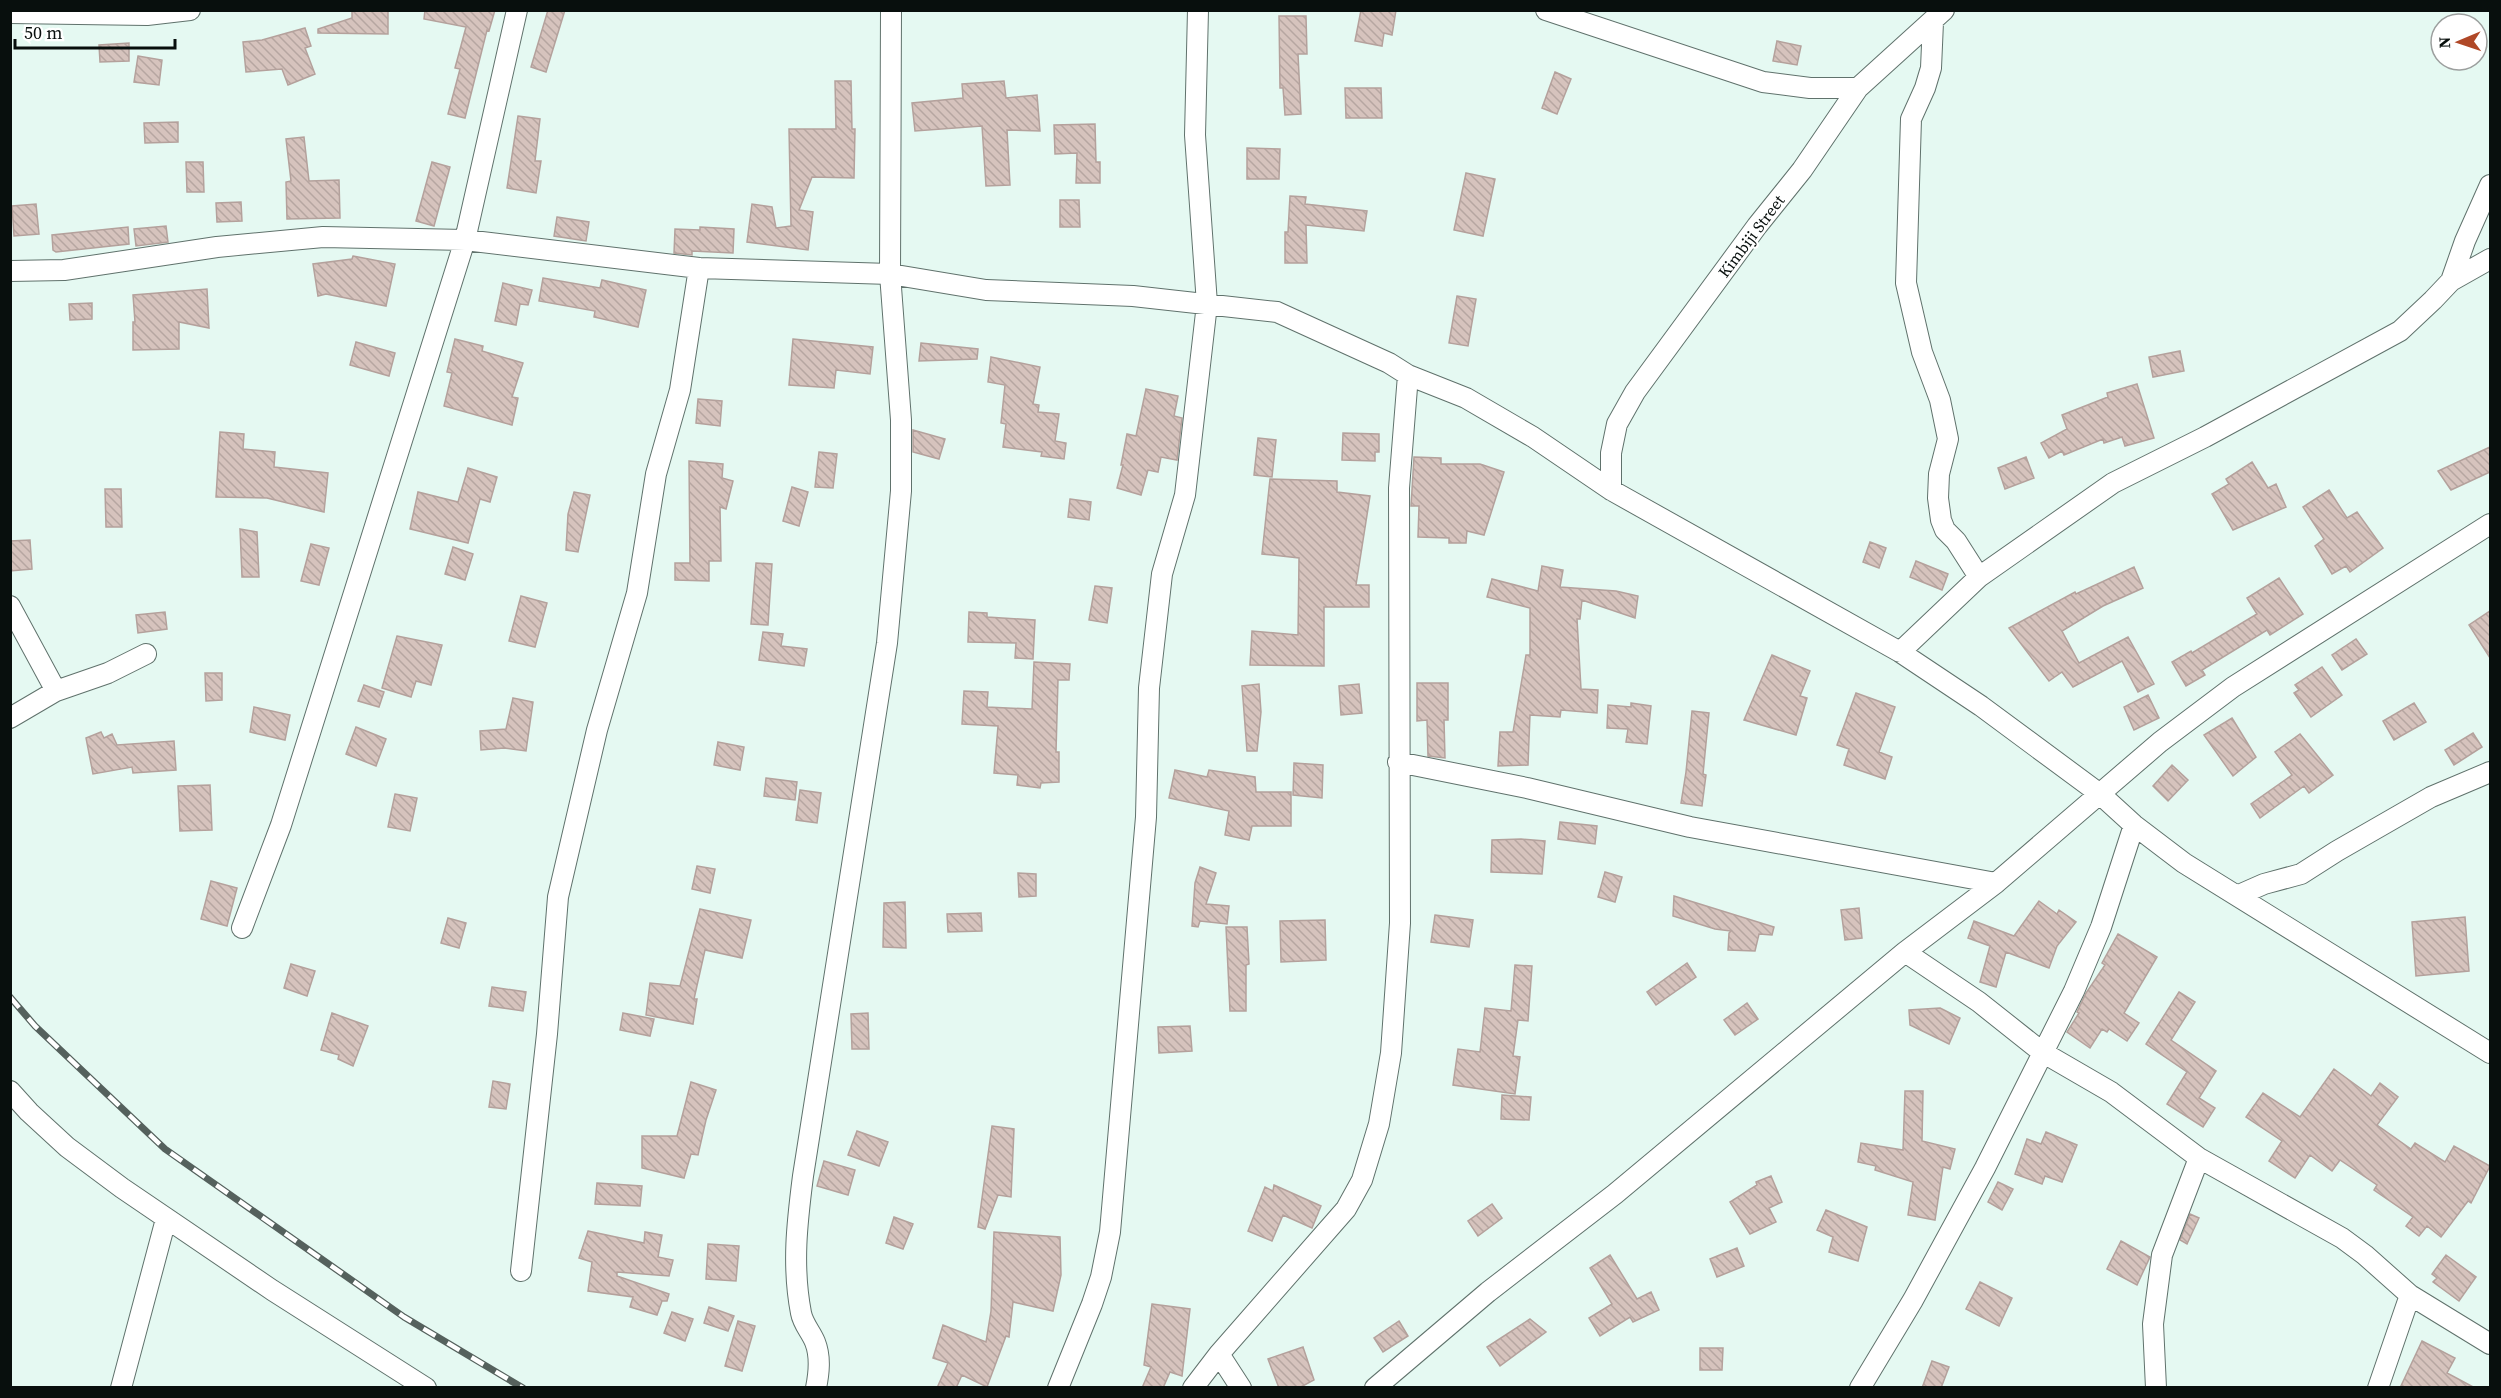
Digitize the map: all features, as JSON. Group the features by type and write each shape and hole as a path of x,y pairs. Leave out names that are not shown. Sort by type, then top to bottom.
{"street":[{"path":"10,13 147,15 190,10"},
{"path":"242,928 281,825 465,240 517,10"},
{"path":"816,1388 819,1371 818,1352 801,1313 794,1252 803,1176 887,643 901,491 901,420 890,274 891,10"},
{"path":"1058,1388 1101,1277 1110,1232 1146,817 1149,688 1162,574 1185,495 1207,304 1195,135 1198,10"},
{"path":"1546,10 1763,82 1810,88 1858,88"},
{"path":"1939,16 1931,68 1911,119 1906,283 1922,352 1940,400 1948,439 1939,474 1938,498 1941,520 1945,530 1956,541 1979,577"},
{"name":"Kimbiji Street","path":"1611,490 1611,453 1617,424 1635,392 1757,226 1802,170 1858,88 1939,16"},
{"path":"2451,280 2464,241 2490,185"},
{"path":"10,271 64,270 217,247 323,237 465,240 699,268 890,274 986,290 1133,296 1278,312 1389,363 1408,375 1466,398 1514,426 1611,490 1900,652 1981,706 2100,794 2134,825 2184,863 2239,895 2490,1053"},
{"path":"1900,652 1979,577 2113,483 2205,437 2400,331 2451,280 2490,259"},
{"path":"521,1271 547,1034 558,897 597,730 637,593 656,474 680,390 699,268"},
{"path":"1193,1388 1219,1354 1346,1209 1362,1180 1379,1124 1391,1053 1400,923 1399,488 1408,375"},
{"path":"1380,1386 1488,1292 1615,1194 1905,952 1996,883 2160,742 2232,687 2490,524"},
{"path":"10,606 56,691"},
{"path":"10,718 56,691 108,673 146,654"},
{"path":"1398,762 1527,788 1690,827 1996,883"},
{"path":"2239,895 2264,884 2301,874 2431,797 2490,772"},
{"path":"1860,1388 1913,1300 1985,1168 2074,991 2101,927 2134,825"},
{"path":"1905,952 1979,1002 2042,1052 2111,1092 2199,1158 2342,1238 2410,1295 2490,1344"},
{"path":"10,1091 67,1147 166,1219 426,1388"},
{"path":"2156,1388 2153,1324 2162,1255 2199,1158"},
{"path":"121,1388 166,1219"},
{"path":"2378,1388 2410,1295"},
{"path":"1219,1354 1241,1388"}],"building":[{"path":"352,10 388,10 388,34 318,33 318,29 352,18"},
{"path":"425,10 495,10 489,31 487,30 465,118 448,114 460,69 455,68 466,27 424,19"},
{"path":"548,10 565,10 546,72 531,67"},
{"path":"1361,10 1396,10 1392,35 1384,33 1382,46 1355,41"},
{"path":"1279,16 1306,16 1307,54 1298,54 1301,114 1285,115 1283,88 1280,88"},
{"path":"305,28 311,46 305,48 315,74 288,85 282,69 246,72 243,42 262,40"},
{"path":"1777,41 1801,46 1797,65 1773,61"},
{"path":"129,43 129,61 100,62 99,45"},
{"path":"138,56 162,60 159,85 134,82"},
{"path":"1555,72 1571,79 1557,114 1542,108"},
{"path":"835,81 851,81 852,129 855,129 854,178 812,177 799,210 813,212 808,250 747,242 752,204 772,207 776,228 791,226 789,129 836,129"},
{"path":"1004,81 1006,98 1037,95 1040,131 1007,130 1010,185 986,186 982,126 915,131 912,103 963,98 962,84"},
{"path":"1345,88 1381,88 1382,118 1346,118"},
{"path":"518,116 540,119 535,161 541,161 536,193 507,188"},
{"path":"178,122 178,142 145,143 144,123"},
{"path":"1095,124 1096,162 1100,162 1100,183 1076,183 1077,153 1055,154 1054,125"},
{"path":"304,137 309,181 339,180 340,218 287,219 286,182 291,181 286,139"},
{"path":"1247,148 1280,149 1279,179 1247,179"},
{"path":"186,162 203,162 204,192 187,192"},
{"path":"432,162 450,167 434,226 416,221"},
{"path":"1466,173 1495,179 1483,236 1454,230"},
{"path":"1290,196 1306,197 1305,204 1367,211 1364,231 1306,225 1307,263 1285,263 1285,232 1288,232"},
{"path":"1060,200 1079,200 1080,227 1060,227"},
{"path":"241,202 242,221 217,222 216,203"},
{"path":"36,204 39,234 14,236 12,206"},
{"path":"557,217 589,222 586,241 554,236"},
{"path":"166,226 168,242 136,246 134,229"},
{"path":"128,227 129,244 56,252 53,250 52,235"},
{"path":"700,227 734,229 733,253 692,251 692,255 674,253 675,229 700,230"},
{"path":"353,256 395,264 386,306 326,294 318,296 313,264 352,259"},
{"path":"543,278 600,288 602,280 646,290 638,327 594,317 595,311 539,301"},
{"path":"503,283 532,290 528,305 520,304 516,325 495,321"},
{"path":"207,289 209,328 179,322 179,349 133,350 133,322 135,322 133,295"},
{"path":"1457,296 1476,299 1468,346 1449,343"},
{"path":"92,303 92,319 70,320 69,304"},
{"path":"455,339 483,346 482,351 523,363 512,397 518,398 512,425 444,406 452,373 447,372"},
{"path":"793,339 873,347 870,374 836,370 834,388 789,385"},
{"path":"356,342 395,353 389,376 350,365"},
{"path":"921,343 978,349 977,359 919,361"},
{"path":"2180,351 2184,371 2153,377 2149,357"},
{"path":"991,357 1040,367 1033,404 1039,405 1038,412 1059,414 1055,441 1066,443 1064,459 1041,456 1042,452 1003,447 1006,424 1001,423 1005,385 988,382"},
{"path":"2137,384 2154,438 2125,446 2122,437 2104,443 2103,439 2064,455 2062,451 2049,458 2041,443 2067,429 2062,415 2108,397 2107,393"},
{"path":"1146,389 1178,396 1174,416 1182,418 1177,460 1161,457 1158,472 1148,470 1141,495 1117,488 1127,434 1136,436"},
{"path":"698,399 722,401 720,426 696,423"},
{"path":"913,430 945,439 939,459 913,452"},
{"path":"220,432 244,434 243,449 275,452 274,467 328,473 324,512 267,498 216,497"},
{"path":"1343,433 1379,434 1379,452 1375,452 1375,461 1342,460"},
{"path":"1258,438 1276,440 1272,477 1254,475"},
{"path":"2490,447 2490,472 2451,490 2438,471"},
{"path":"819,452 837,454 833,488 815,487"},
{"path":"1414,457 1441,458 1441,464 1480,464 1504,472 1484,535 1467,531 1466,543 1449,543 1449,538 1418,537 1419,506 1411,506"},
{"path":"2026,457 2034,478 2005,489 1998,468"},
{"path":"689,461 723,464 722,478 733,481 726,509 720,507 721,561 709,561 709,581 675,580 675,563 690,563"},
{"path":"2252,462 2268,488 2276,484 2286,507 2233,530 2212,494 2229,484 2226,479"},
{"path":"468,468 497,477 490,502 480,499 468,543 410,529 418,492 458,502"},
{"path":"1270,479 1337,481 1337,492 1370,496 1356,585 1369,585 1369,607 1324,607 1324,666 1250,665 1252,631 1298,635 1299,558 1262,554"},
{"path":"792,487 808,492 799,526 783,521"},
{"path":"105,489 121,489 122,527 106,527"},
{"path":"2329,490 2347,518 2357,512 2383,548 2350,572 2346,566 2332,574 2315,546 2324,539 2303,507"},
{"path":"574,492 590,495 578,552 566,550 568,514"},
{"path":"1070,499 1091,502 1089,520 1068,517"},
{"path":"240,529 257,532 259,577 242,577"},
{"path":"30,540 32,569 10,571 10,541"},
{"path":"1870,542 1886,548 1879,568 1863,562"},
{"path":"311,544 329,548 319,585 301,581"},
{"path":"453,547 473,554 465,580 445,574"},
{"path":"1916,561 1948,574 1942,590 1910,577"},
{"path":"756,563 772,564 768,625 751,624"},
{"path":"1542,566 1563,570 1560,587 1616,591 1638,596 1635,618 1582,600 1580,619 1577,619 1581,689 1598,690 1597,713 1561,710 1560,717 1530,715 1528,765 1498,766 1500,732 1513,732 1526,655 1530,655 1530,608 1487,597 1492,579 1538,591"},
{"path":"2134,567 2143,588 2103,606 2062,631 2079,663 2128,637 2154,684 2138,692 2122,661 2073,687 2062,672 2049,681 2009,628 2075,592 2076,594"},
{"path":"2279,578 2303,614 2270,635 2267,630 2202,670 2205,675 2186,686 2172,662 2191,651 2192,653 2257,614 2247,598"},
{"path":"1095,586 1112,588 1107,623 1089,620"},
{"path":"521,596 547,603 535,647 509,641"},
{"path":"2490,611 2490,658 2469,625"},
{"path":"165,612 167,629 138,633 136,615"},
{"path":"969,612 987,613 987,617 1035,620 1033,659 1015,658 1016,643 968,642"},
{"path":"763,632 783,634 781,646 807,649 804,666 759,660"},
{"path":"397,636 442,645 431,685 416,681 411,697 382,688"},
{"path":"2356,639 2367,654 2342,670 2332,655"},
{"path":"1772,655 1810,671 1800,696 1807,698 1796,735 1744,720"},
{"path":"1034,662 1070,664 1069,680 1058,680 1056,752 1059,752 1059,782 1041,783 1040,788 1017,785 1018,775 994,773 998,726 962,724 964,691 988,692 987,707 1032,709"},
{"path":"2322,667 2342,695 2311,717 2294,693 2299,690 2295,685"},
{"path":"205,673 222,673 222,700 206,701"},
{"path":"1417,683 1448,683 1448,720 1444,720 1445,758 1428,756 1427,720 1417,721"},
{"path":"1259,684 1261,712 1257,751 1247,751 1242,686"},
{"path":"1359,684 1362,713 1341,715 1339,686"},
{"path":"364,685 384,692 379,707 358,701"},
{"path":"1856,693 1895,707 1879,752 1892,757 1885,779 1844,765 1849,749 1837,745"},
{"path":"2148,695 2159,718 2134,730 2124,707"},
{"path":"513,698 533,702 526,751 504,748 481,750 480,731 506,729"},
{"path":"1631,703 1651,706 1647,744 1626,742 1628,729 1607,728 1608,705 1631,707"},
{"path":"2414,703 2426,722 2394,740 2383,721"},
{"path":"254,707 290,715 285,740 250,732"},
{"path":"1692,711 1709,713 1702,806 1681,803"},
{"path":"2232,718 2256,757 2233,776 2204,735"},
{"path":"356,727 386,739 376,766 346,754"},
{"path":"101,732 104,738 112,734 117,745 174,741 176,770 133,773 132,767 93,774 86,738"},
{"path":"2473,733 2482,747 2454,765 2445,750"},
{"path":"2300,734 2333,775 2309,793 2304,786 2260,818 2251,804 2292,775 2275,752"},
{"path":"718,742 744,747 740,770 714,765"},
{"path":"1294,763 1323,765 1322,798 1293,795"},
{"path":"2172,765 2188,780 2168,801 2153,786"},
{"path":"1175,770 1207,777 1209,770 1255,777 1256,792 1291,792 1291,826 1252,826 1249,840 1225,835 1229,811 1169,798"},
{"path":"766,778 797,782 795,800 764,796"},
{"path":"210,785 212,830 180,831 178,786"},
{"path":"800,790 821,793 817,823 796,820"},
{"path":"395,794 417,798 410,831 388,827"},
{"path":"1560,822 1597,826 1595,844 1558,839"},
{"path":"1492,840 1545,841 1542,874 1491,872"},
{"path":"697,866 715,869 710,893 692,889"},
{"path":"1200,867 1216,873 1206,904 1229,906 1227,924 1200,921 1198,927 1192,926 1195,883"},
{"path":"1605,872 1622,877 1615,902 1598,897"},
{"path":"1018,873 1036,874 1036,896 1019,897"},
{"path":"211,881 237,888 227,926 201,919"},
{"path":"1674,896 1774,927 1772,935 1759,934 1755,951 1728,950 1731,931 1715,929 1673,916"},
{"path":"2039,901 2057,914 2059,910 2076,922 2057,946 2049,968 2006,952 1996,987 1980,982 1990,946 1968,938 1974,921 2014,936"},
{"path":"905,902 906,948 883,947 884,903"},
{"path":"1859,908 1862,938 1845,940 1841,910"},
{"path":"700,909 751,920 742,958 705,950 694,999 697,999 693,1024 646,1015 650,983 680,986"},
{"path":"981,913 982,931 948,932 947,914"},
{"path":"1435,915 1473,920 1469,947 1431,942"},
{"path":"2465,917 2469,971 2416,976 2412,922"},
{"path":"448,918 466,923 459,948 441,943"},
{"path":"1325,920 1326,960 1281,962 1280,921"},
{"path":"1226,927 1247,927 1249,964 1246,965 1246,1011 1230,1011"},
{"path":"2118,934 2157,957 2124,1013 2139,1023 2127,1041 2109,1029 2107,1032 2102,1029 2090,1048 2067,1032 2079,1013 2077,1012 2086,993 2105,965 2102,963"},
{"path":"1687,963 1696,977 1656,1005 1647,992"},
{"path":"291,964 315,971 307,996 284,988"},
{"path":"1515,965 1532,966 1528,1021 1518,1020 1513,1056 1520,1057 1515,1094 1453,1085 1458,1049 1480,1052 1485,1008 1511,1011"},
{"path":"492,987 526,992 523,1011 489,1006"},
{"path":"2179,992 2195,1002 2171,1040 2216,1071 2199,1098 2215,1108 2203,1127 2167,1104 2187,1072 2146,1044"},
{"path":"1747,1003 1758,1019 1735,1035 1724,1020"},
{"path":"1940,1008 1960,1018 1949,1044 1910,1025 1909,1010"},
{"path":"332,1013 368,1026 353,1066 338,1059 339,1055 321,1050"},
{"path":"623,1013 654,1019 650,1036 620,1030"},
{"path":"868,1013 869,1049 852,1049 851,1014"},
{"path":"1190,1026 1192,1051 1159,1053 1158,1027"},
{"path":"2334,1069 2371,1096 2380,1083 2398,1097 2377,1125 2411,1149 2415,1143 2445,1162 2454,1146 2490,1166 2471,1203 2468,1201 2441,1237 2427,1226 2419,1236 2406,1226 2413,1217 2374,1190 2377,1185 2340,1160 2332,1171 2310,1155 2295,1178 2269,1161 2282,1141 2246,1117 2263,1093 2300,1117"},
{"path":"493,1081 510,1084 506,1109 489,1107"},
{"path":"691,1082 716,1090 698,1155 691,1154 684,1178 642,1168 642,1136 677,1136"},
{"path":"1905,1091 1923,1091 1922,1141 1955,1149 1950,1169 1943,1167 1935,1220 1908,1215 1913,1182 1875,1170 1876,1166 1858,1162 1861,1143 1903,1150"},
{"path":"1502,1095 1531,1097 1529,1120 1501,1119"},
{"path":"992,1126 1014,1129 1011,1197 998,1195 985,1229 978,1227"},
{"path":"857,1131 888,1142 879,1166 848,1155"},
{"path":"2046,1132 2077,1145 2062,1182 2045,1176 2042,1184 2015,1174 2027,1139 2041,1144"},
{"path":"824,1161 855,1170 848,1195 817,1186"},
{"path":"1771,1176 1782,1202 1769,1208 1776,1222 1750,1234 1730,1202 1757,1185 1756,1182"},
{"path":"1998,1182 2013,1189 2002,1210 1988,1202"},
{"path":"597,1183 642,1186 640,1206 595,1204"},
{"path":"1274,1185 1321,1206 1312,1228 1283,1215 1272,1241 1248,1231 1265,1187 1273,1191"},
{"path":"1492,1204 1502,1218 1478,1236 1468,1221"},
{"path":"1826,1210 1867,1227 1858,1261 1829,1252 1833,1237 1817,1230"},
{"path":"2190,1214 2199,1218 2187,1244 2180,1240"},
{"path":"894,1217 913,1224 903,1249 886,1243"},
{"path":"588,1231 644,1243 645,1232 662,1235 658,1257 673,1260 669,1276 617,1272 617,1276 669,1294 667,1301 662,1301 657,1315 630,1307 633,1297 588,1291 592,1262 579,1258"},
{"path":"994,1232 1060,1237 1061,1275 1053,1311 1013,1302 1009,1337 1006,1336 987,1387 962,1375 956,1388 937,1388 948,1363 933,1358 943,1325 986,1342 991,1311"},
{"path":"2121,1241 2150,1257 2137,1285 2107,1269"},
{"path":"708,1244 739,1246 736,1281 706,1279"},
{"path":"1737,1248 1744,1266 1717,1277 1710,1259"},
{"path":"1610,1255 1637,1299 1651,1292 1659,1310 1633,1322 1630,1317 1600,1336 1589,1318 1612,1304 1590,1268"},
{"path":"2446,1255 2476,1277 2459,1301 2433,1282 2437,1278 2432,1274"},
{"path":"1980,1282 2012,1298 1999,1326 1966,1309"},
{"path":"1152,1304 1190,1309 1182,1376 1170,1372 1163,1388 1142,1388 1151,1367 1144,1365"},
{"path":"709,1307 734,1316 728,1331 704,1323"},
{"path":"672,1312 693,1319 685,1341 664,1333"},
{"path":"1530,1319 1546,1332 1500,1366 1487,1347"},
{"path":"738,1321 755,1326 742,1371 725,1366"},
{"path":"1399,1321 1408,1336 1383,1352 1374,1338"},
{"path":"2422,1341 2455,1358 2447,1373 2475,1388 2400,1388"},
{"path":"1303,1347 1314,1380 1299,1388 1279,1388 1268,1359"},
{"path":"1700,1348 1723,1348 1722,1370 1700,1370"},
{"path":"1932,1361 1949,1367 1941,1388 1922,1388"}],"railway":[{"path":"10,997 35,1026 165,1149 404,1317 523,1388"}]}
